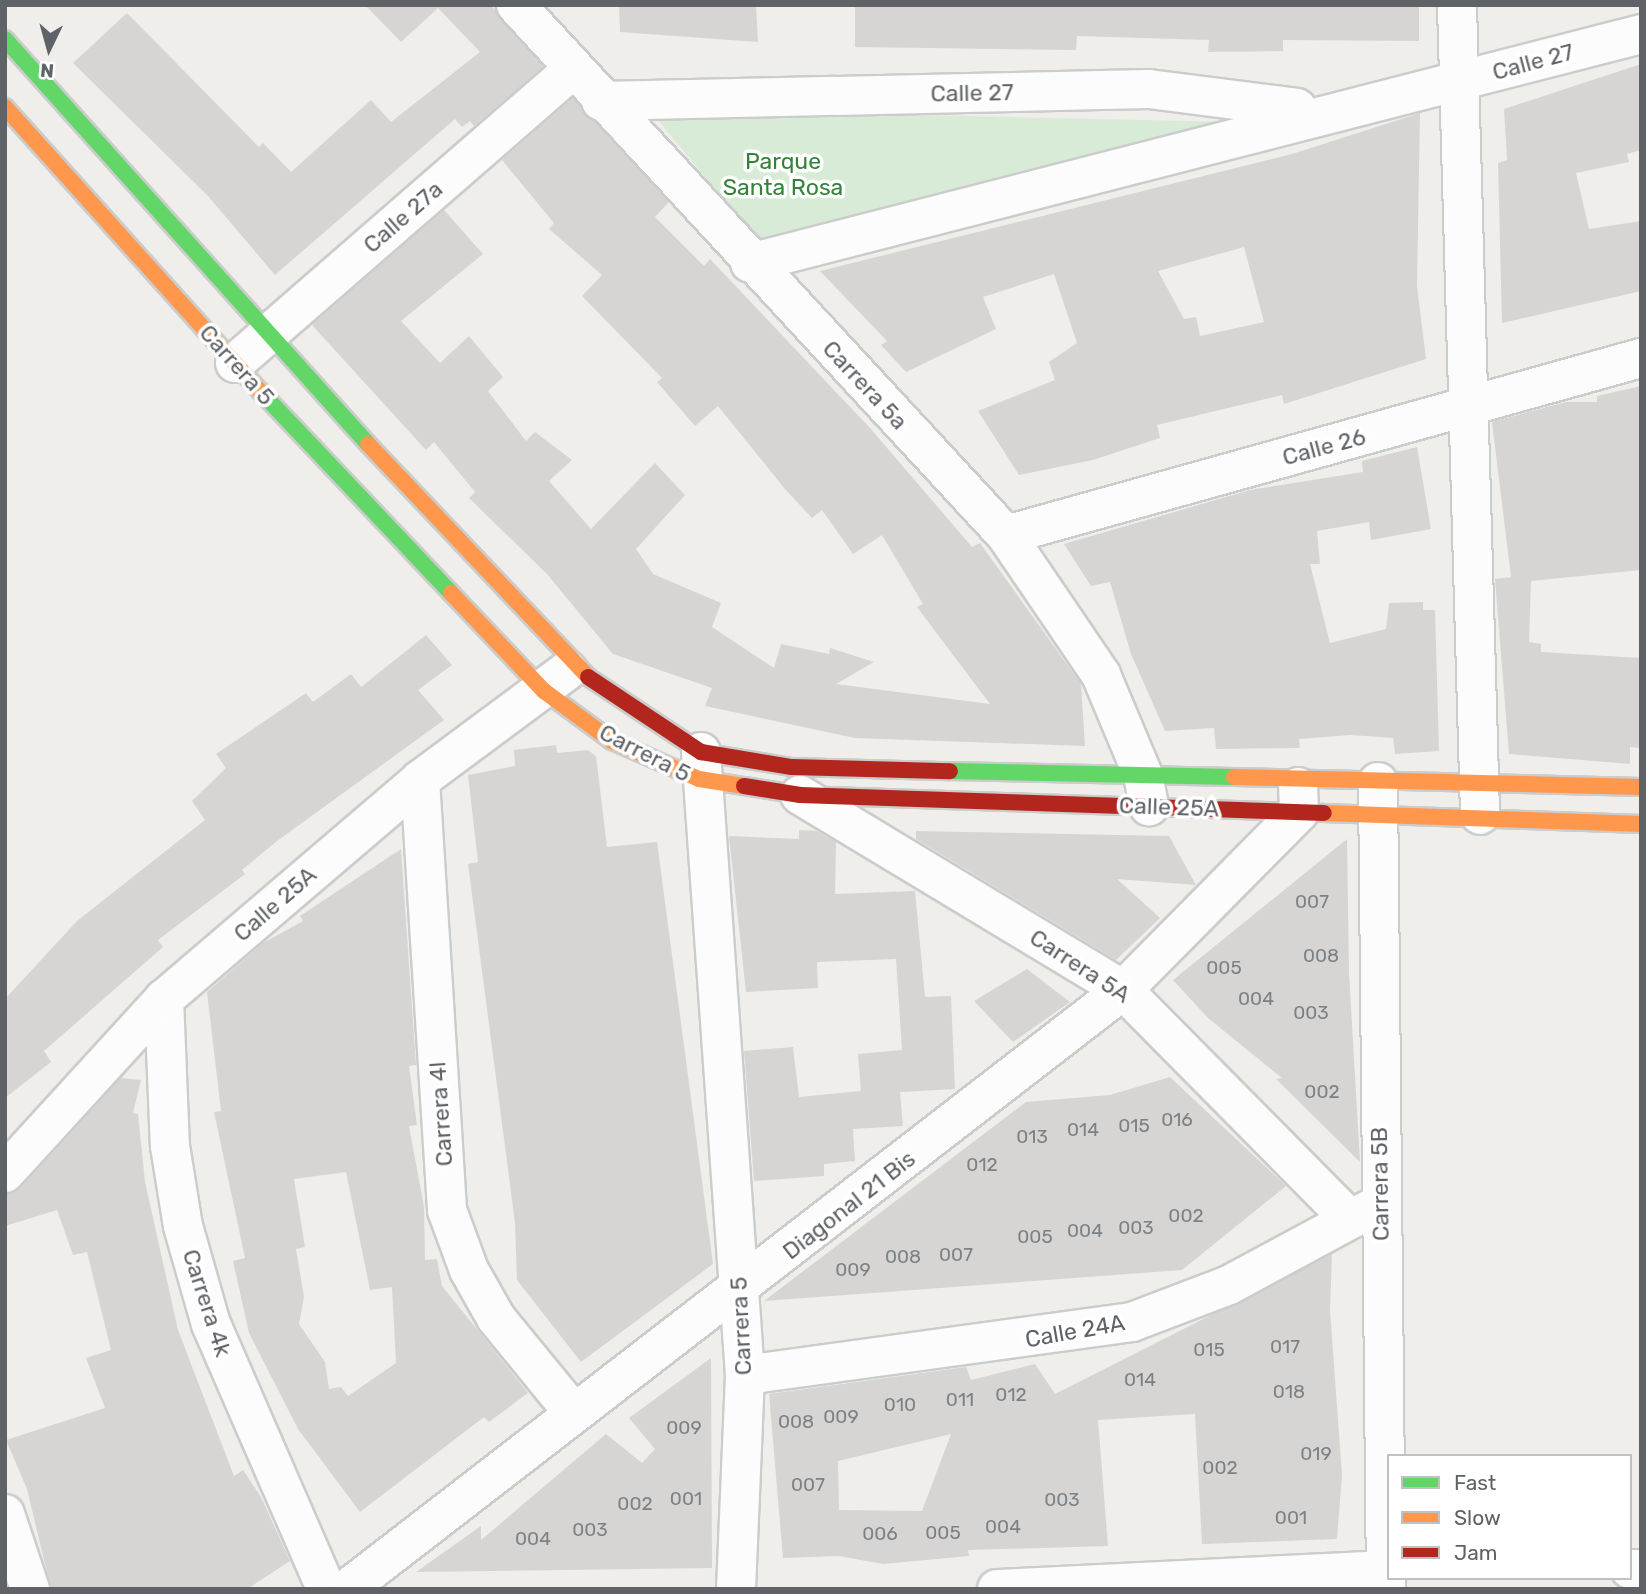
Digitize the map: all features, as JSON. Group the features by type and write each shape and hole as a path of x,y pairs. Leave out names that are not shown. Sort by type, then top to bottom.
{"street":[{"name":"Carrera 5a","path":"516,5 572,71 1006,535 1101,675 1146,790"},
{"path":"1457,5 1471,407 1480,801"},
{"name":"Calle 27","path":"750,263 1342,107 1460,81 1641,34"},
{"name":"Carrera 5","path":"5,39 267,335 574,666 700,765 745,1375 736,1589"},
{"name":"Calle 27a","path":"235,363 572,71"},
{"name":"Calle 27","path":"601,101 1149,89 1274,109 1342,107"},
{"name":"Carrera 5","path":"5,107 235,363 544,691 612,741 700,765"},
{"name":"Calle 26","path":"1006,535 1641,358"},
{"name":"Calle 25A","path":"5,1173 164,999 420,779 544,691 574,666"},
{"name":"Calle 25A","path":"700,765 800,795 1146,790 1480,801 1641,787"},
{"name":"Calle 25A","path":"700,765 792,767 1146,790 1480,801 1641,824"},
{"name":"Carrera 4l","path":"420,779 447,1210 469,1270 496,1318 572,1411"},
{"name":"Carrera 5A","path":"800,795 1123,990 1365,1211"},
{"name":"Diagonal 21 Bis","path":"347,1589 572,1411 740,1291 1123,990 1298,795"},
{"name":"Carrera 5B","path":"1378,797 1365,1211 1387,1576"},
{"name":"Carrera 4k","path":"164,999 170,1146 183,1226 211,1324 326,1589"},
{"name":"Calle 24A","path":"745,1375 1132,1322 1229,1285 1365,1211"},
{"path":"5,1514 30,1589"},
{"path":"997,1589 1387,1576"}],"green space":[{"name":"Parque Santa Rosa","path":"648,108 829,113 1235,122 761,245"}],"building":[{"path":"365,5 491,5 543,67 474,126 470,121 462,127 455,119 275,275 208,196 73,63 127,13 259,147 263,143 291,172 371,100 391,122 480,52 438,8 401,42"},
{"path":"619,5 756,5 758,42 620,32"},
{"path":"855,5 1419,5 1419,41 1283,40 1283,51 1208,52 1209,40 1077,36 1076,50 855,47"},
{"path":"1641,64 1641,150 1627,154 1629,162 1576,173 1589,229 1641,221 1641,291 1502,323 1498,163 1507,160 1504,109"},
{"path":"573,98 669,202 655,217 704,266 710,259 870,428 972,547 980,543 1081,684 1085,746 855,738 705,706 712,688 613,654 547,574 469,498 475,492 434,442 426,450 312,325 444,210 483,254 401,321 440,363 469,336 503,377 488,391 526,441 535,432 572,460 549,481 591,529 655,463 685,495 636,549 653,574 721,603 712,627 774,668 781,644 829,654 830,648 874,662 836,684 990,704 917,607 923,604 882,535 853,554 822,510 812,518 718,406 695,426 657,382 662,378 582,296 602,275 549,229 554,223 502,160"},
{"path":"1420,113 1417,286 1426,359 1284,404 1282,395 1157,425 1160,438 1093,460 1019,475 978,411 1055,380 1049,362 1077,343 1054,274 983,297 996,329 906,372 881,345 887,341 820,271 1292,154","holes":["1244,247 1264,322 1200,336 1196,317 1184,319 1158,271"]},
{"path":"1641,386 1641,570 1531,581 1529,642 1541,644 1541,652 1641,658 1641,748 1630,747 1630,764 1509,754 1495,579 1511,577 1492,422 1566,402 1597,402 1597,396"},
{"path":"1417,447 1431,529 1371,540 1369,522 1317,531 1320,564 1310,564 1330,643 1386,629 1389,603 1423,602 1423,610 1435,610 1439,751 1395,754 1393,738 1351,735 1299,739 1300,748 1216,749 1214,728 1165,731 1131,654 1110,582 1091,586 1064,544 1250,490 1363,472 1362,461"},
{"path":"426,635 452,665 418,690 444,720 277,841 242,870 245,874 158,940 163,947 44,1051 51,1062 5,1098 5,999 77,921 205,820 192,801 226,768 216,754 306,693 313,702 351,674 361,687"},
{"path":"556,745 557,753 588,750 596,756 607,847 657,842 713,1264 581,1362 517,1280 515,1223 468,864 478,862 468,775 515,766 514,750"},
{"path":"799,830 817,831 836,842 835,894 915,891 925,997 951,996 955,1089 900,1092 903,1126 853,1129 855,1161 824,1164 824,1176 754,1181 744,1051 793,1047 799,1097 861,1091 858,1054 902,1050 896,959 817,962 818,988 746,992 729,836 799,839"},
{"path":"916,831 1169,836 1196,885 1117,879 1160,918 1116,960 916,839"},
{"path":"1347,839 1349,973 1360,1162 1276,1079 1282,1078 1208,1018 1173,980"},
{"path":"401,849 416,1065 409,1066 417,1125 409,1126 424,1207 425,1260 437,1259 442,1286 528,1393 489,1422 484,1417 360,1512 298,1429 249,1333 233,1261 245,1258 214,1112 221,1111 207,992 263,943 303,921 300,916","holes":["346,1172 370,1290 392,1287 396,1363 348,1396 341,1387 329,1389 325,1362 299,1324 304,1297 296,1249 305,1247 294,1179"]},
{"path":"1027,969 1070,1002 1013,1042 974,1001"},
{"path":"1170,1077 1286,1186 1182,1270 764,1301 1026,1102 1110,1095"},
{"path":"121,1078 141,1080 133,1113 138,1114 145,1182 178,1330 234,1476 243,1470 261,1497 290,1561 247,1589 51,1589 27,1489 6,1440 105,1408 86,1358 111,1350 87,1252 73,1255 57,1210 5,1226 5,1195 21,1188"},
{"path":"1332,1254 1330,1310 1342,1475 1337,1539 1202,1544 1195,1414 1098,1420 1108,1546 968,1550 969,1556 883,1564 839,1556 783,1558 769,1394 966,1367 971,1380 1035,1364 1055,1394","holes":["951,1434 922,1511 839,1510 838,1461"]},
{"path":"711,1358 712,1568 416,1572 481,1526 481,1540 606,1434 642,1463 655,1449 629,1418"}],"traffic: fast":[{"path":"5,39 368,444"},
{"path":"260,391 451,593"},
{"path":"950,771 1234,777"}],"traffic: slow":[{"path":"5,107 260,391"},
{"path":"368,444 588,677"},
{"path":"451,593 544,691 612,741 699,779 744,786"},
{"path":"1234,777 1641,787"},
{"path":"1324,813 1641,824"}],"traffic: jam":[{"path":"588,677 701,752 792,767 950,771"},
{"path":"744,786 800,795 1324,813"}]}
